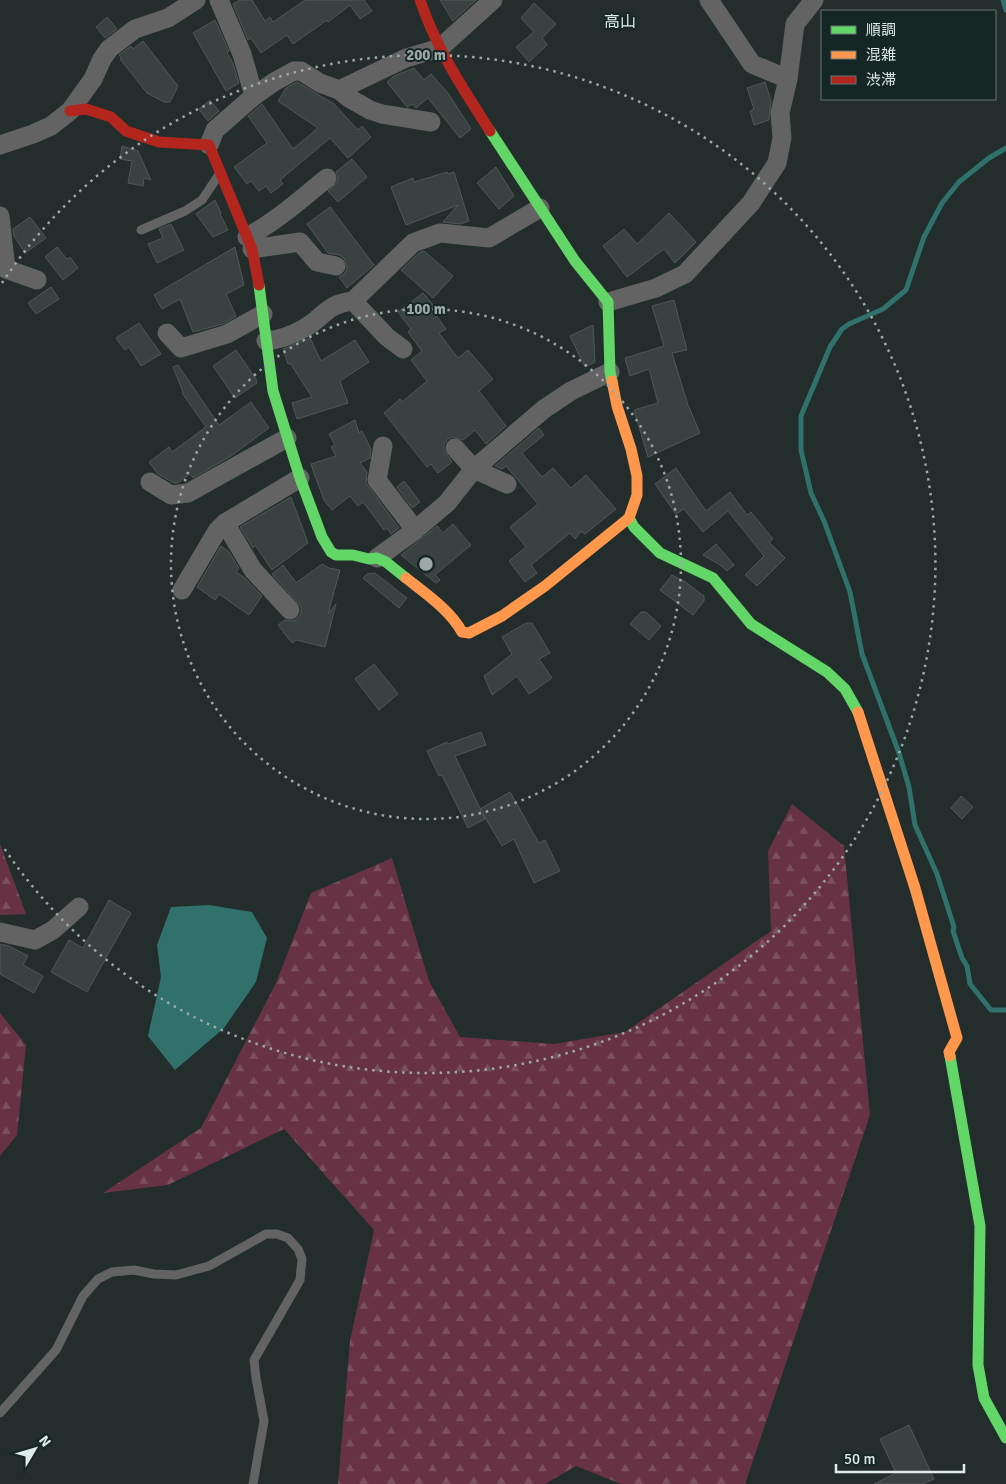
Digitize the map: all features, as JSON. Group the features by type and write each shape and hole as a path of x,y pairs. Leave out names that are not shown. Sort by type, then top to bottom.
{"street":[{"path":"0,145 51,126 70,111 93,79 109,49 135,29 168,18 196,0"},
{"path":"219,0 242,54 254,96"},
{"path":"377,558 386,562 430,597 458,623 462,632 469,633 482,628 502,616 545,586 629,518 633,512 637,495 637,476 631,449 617,406 610,372 608,302 575,260 454,75 440,48 420,0"},
{"path":"339,90 406,58 440,48 493,0"},
{"path":"709,0 752,64 788,80"},
{"path":"608,302 656,288 686,274 751,203 777,163 782,138 780,113 788,80 795,24 814,0"},
{"path":"431,122 382,114 370,110 339,90 320,83 301,71 294,71 254,96 215,130 209,145 250,243 261,293 273,391 300,478 322,536 331,552 336,555 353,555 369,559 377,558 414,531 447,503 474,469 544,409 571,391 610,372"},
{"path":"70,111 86,109 96,112 111,118 126,131 159,142 209,145"},
{"path":"250,243 262,229 327,178"},
{"path":"266,342 288,336 304,328 335,304 353,301 413,243 440,233 489,238 540,208"},
{"path":"0,216 6,270 37,280"},
{"path":"250,243 300,242 317,262 336,266"},
{"path":"353,301 387,337 403,350"},
{"path":"167,333 181,348 226,334 263,314"},
{"path":"150,482 171,495 188,493 287,438"},
{"path":"383,446 377,480 414,531"},
{"path":"455,448 474,469 507,484"},
{"path":"182,590 217,531 225,523 300,478"},
{"path":"629,518 634,527 660,553 713,578 751,624 827,672 845,689 859,713 915,888 957,1038 949,1052 980,1226 978,1365 984,1398 1006,1438"},
{"path":"225,523 253,570 290,610"},
{"path":"0,932 35,940 53,930 79,907"}],"lane":[{"path":"140,230 186,212 202,200 218,176 222,174"},
{"path":"0,1413 56,1350 83,1296 98,1279 112,1272 134,1270 154,1274 176,1275 209,1266 266,1234 277,1234 288,1238 298,1249 302,1259 300,1280 254,1360 264,1421 253,1484"}],"green space":[{"path":"792,804 844,846 870,1115 745,1484 621,1484 576,1466 545,1484 338,1484 350,1341 374,1230 284,1129 168,1185 103,1193 201,1128 276,983 311,893 392,858 429,981 460,1037 554,1044 625,1032 771,931 768,851"},
{"path":"0,844 26,914 0,915"},
{"path":"0,1013 26,1045 17,1135 0,1156"}],"water":[{"path":"209,905 252,912 267,938 256,982 224,1028 175,1070 148,1036 161,977 157,945 171,907"}],"building":[{"path":"240,0 252,0 265,21 270,17 273,22 305,0 364,0 372,11 360,19 350,5 328,22 327,20 293,44 287,35 261,53 251,38 248,40 233,4"},
{"path":"440,0 476,0 453,21"},
{"path":"534,3 556,24 542,38 547,45 529,62 516,47 534,32 521,18"},
{"path":"107,17 117,29 105,38 96,27"},
{"path":"215,20 229,51 227,53 233,63 239,83 226,91 193,33"},
{"path":"143,41 178,86 170,102 164,102 147,93 120,59 122,58 119,55 131,46 133,49"},
{"path":"414,68 424,80 431,74 448,93 471,129 460,138 428,98 416,108 413,104 407,107 387,82 394,76"},
{"path":"297,82 334,104 358,130 362,126 371,137 348,158 330,138 280,180 283,184 271,193 266,186 259,191 251,181 247,184 234,167 267,143 248,116 262,104 293,149 318,128 278,101 286,88"},
{"path":"765,82 771,101 769,120 754,125 750,111 754,109 747,88"},
{"path":"210,100 219,111 208,121 199,109"},
{"path":"122,146 138,151 151,180 144,178 143,186 128,183 132,161 120,159"},
{"path":"352,159 367,177 338,202 328,191 337,182 336,172"},
{"path":"496,167 514,196 499,209 477,183"},
{"path":"447,172 448,174 454,172 469,221 460,224 443,222 458,205 406,225 391,187 413,178 414,182"},
{"path":"215,200 228,230 213,237 196,214"},
{"path":"330,207 374,265 347,288 339,277 347,269 343,257 328,253 307,224"},
{"path":"669,213 696,242 675,263 664,249 627,277 603,246 624,229 637,244"},
{"path":"30,217 46,238 25,253 14,236 13,229"},
{"path":"171,224 184,250 157,263 148,244 163,238 159,229"},
{"path":"57,247 67,259 70,257 78,268 63,280 45,257"},
{"path":"235,247 244,285 226,294 236,316 223,324 193,332 180,299 162,309 154,295"},
{"path":"424,251 453,276 433,298 401,270 419,253"},
{"path":"51,287 59,299 36,314 28,303"},
{"path":"423,293 434,306 431,308 446,329 439,333 458,358 468,350 493,379 479,391 506,426 486,444 475,430 463,440 453,437 448,439 444,444 444,450 452,462 438,473 431,464 427,467 384,413 400,399 402,402 427,381 411,360 422,351 408,332 411,329 398,312"},
{"path":"674,300 687,350 672,353 688,405 700,433 648,457 634,410 658,403 649,369 630,376 625,358 664,346 652,306"},
{"path":"139,323 161,354 141,366 129,347 125,350 116,338"},
{"path":"593,325 595,362 585,367 570,336"},
{"path":"310,338 321,361 355,340 369,362 340,381 348,403 297,419 292,403 312,397 290,363 288,364 283,349"},
{"path":"236,350 257,383 235,398 213,366"},
{"path":"178,365 219,425 251,402 269,428 231,456 193,478 190,474 178,483 174,483 158,474 149,462 169,447 172,452 206,427 182,393 173,367"},
{"path":"355,420 359,433 362,431 371,449 370,458 360,463 367,472 366,483 399,528 391,534 387,528 384,530 363,502 358,506 350,496 332,510 324,500 311,464 336,456 331,447 335,445 329,434"},
{"path":"539,428 544,435 522,453 542,477 553,468 571,488 586,475 616,509 585,534 581,531 575,539 570,533 531,565 537,573 525,582 509,561 526,547 510,527 538,504 506,466 502,469 495,466"},
{"path":"676,468 706,511 730,492 747,515 751,512 773,539 769,542 785,558 757,586 745,575 764,556 728,511 703,532 684,509 676,514 655,484"},
{"path":"404,481 420,502 412,508 397,487"},
{"path":"291,497 308,543 272,570 255,545 253,548 240,527"},
{"path":"453,524 471,545 435,575 440,580 436,583 401,555 437,526 443,533"},
{"path":"716,544 734,565 727,571 703,555"},
{"path":"221,546 229,552 239,568 236,572 245,578 262,596 249,615 219,594 215,600 197,587"},
{"path":"322,564 329,568 340,570 328,614 336,604 325,647 296,640 292,643 278,625 285,620 292,621 297,619 301,613 301,607 272,574 283,565 296,583"},
{"path":"375,573 407,598 399,608 363,578 367,574"},
{"path":"672,575 684,581 704,596 704,601 693,615 660,590"},
{"path":"641,612 646,612 661,626 649,640 630,624"},
{"path":"526,623 532,623 550,653 539,659 552,678 529,694 517,676 492,695 484,676 512,654 502,637"},
{"path":"374,664 398,694 379,710 355,679"},
{"path":"481,732 486,745 455,756 485,819 468,828 442,775 439,776 427,751 447,742 448,744"},
{"path":"510,792 539,843 545,840 560,871 534,883 514,839 502,846 480,809"},
{"path":"961,796 973,807 962,819 951,808"},
{"path":"109,900 131,913 87,992 51,972 69,940 83,948"},
{"path":"0,944 9,946 28,956 23,965 43,976 34,993 0,974"},
{"path":"909,1425 934,1479 923,1484 874,1484 896,1473 880,1439"}],"waterway":[{"path":"1003,0 1006,10"},
{"path":"1006,148 989,158 959,182 942,203 924,237 906,290 883,309 842,329 830,347 801,416 801,450 811,493 824,521 850,592 862,654 899,753 909,787 915,825 937,874 954,927 953,931 962,958 967,966 970,984 991,1010 1006,1010"}],"traffic: fast":[{"path":"490,131 575,261 608,302 610,372 612,381"},
{"path":"259,285 273,391 300,478 322,537 331,552 336,555 353,555 369,559 377,558 386,562 406,578"},
{"path":"629,518 634,527 660,553 713,578 751,624 827,672 845,689 858,712"},
{"path":"950,1056 980,1226 978,1365 984,1398 1006,1438"}],"traffic: slow":[{"path":"406,578 444,609 462,632 469,633 502,616 545,586 629,518 637,495 637,476 631,449 617,406 612,381"},
{"path":"858,712 915,888 957,1038 949,1052 950,1056"}],"traffic: jam":[{"path":"420,0 442,52 490,131"},
{"path":"70,111 86,109 111,117 126,131 159,142 209,145 252,249 259,285"}],"district":[{"name":"高山","path":"620,21"}]}
